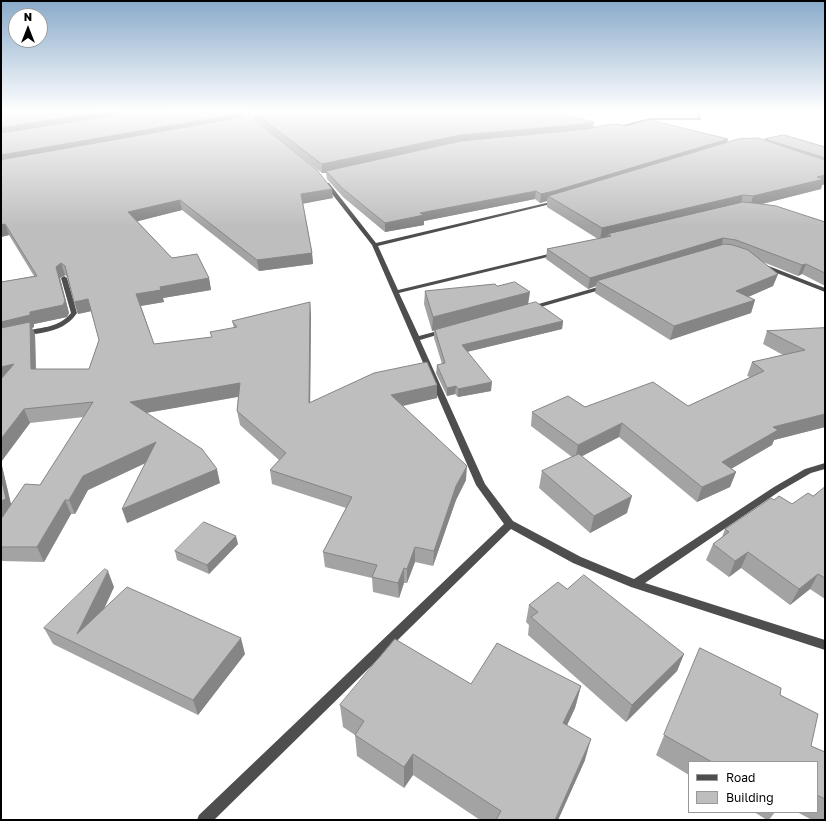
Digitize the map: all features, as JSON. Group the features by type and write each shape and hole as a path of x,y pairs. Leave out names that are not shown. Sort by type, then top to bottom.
{"street":[{"path":"321,177 376,245 481,486 510,524 577,560 635,584 825,645"},
{"path":"376,245 562,200"},
{"path":"396,292 564,252"},
{"path":"752,261 824,290"},
{"path":"16,335 59,326 69,321 74,313 64,278"},
{"path":"524,310 616,284"},
{"path":"417,339 455,329"},
{"path":"635,584 777,489 808,471 825,466"},
{"path":"204,820 510,524"}],"building":[{"path":"1,150 28,150 1,155"},
{"path":"56,150 293,150 317,170 332,189 301,194 312,253 257,260 180,200 128,212 172,258 197,254 209,278 160,287 161,290 136,294 154,344 212,337 210,332 237,327 232,321 310,302 309,403 374,373 427,362 437,385 391,395 467,466 456,486 434,551 415,547 407,569 404,568 398,583 372,577 377,565 323,552 352,497 270,470 286,453 237,411 240,383 130,402 202,449 217,469 122,509 156,442 83,476 69,500 65,500 37,547 1,547 1,519 25,484 40,485 93,402 24,409 1,439 1,379 14,364 1,367 1,328 30,322 31,369 89,369 99,340 88,299 74,302 65,266 61,263 56,267 65,301 63,305 30,312 30,315 1,322 1,282 37,276 5,224 1,225 1,160"},
{"path":"304,150 387,150 322,164"},
{"path":"419,150 690,150 554,191 541,194 536,191 420,213 424,215 385,223 342,188 326,171"},
{"path":"700,150 795,150 825,160 825,175 817,177 824,179 753,196 743,195 602,228 548,196"},
{"path":"801,150 825,150 825,158"},
{"path":"743,202 776,206 825,222 825,273 806,264 802,265 736,240 723,238 590,278 547,249 611,236 608,234"},
{"path":"725,244 748,250 778,274 736,291 755,300 674,326 597,281"},
{"path":"515,282 530,292 433,317 425,291 495,284 497,286"},
{"path":"536,302 563,321 462,345 492,382 458,389 456,386 447,388 437,365 445,363 435,330"},
{"path":"825,328 825,414 773,427 778,430 722,462 736,472 702,487 622,423 578,445 532,412 568,396 585,407 653,382 688,406 764,371 752,362 805,350 767,331"},
{"path":"579,454 632,496 594,516 542,471"},
{"path":"1,477 6,499 1,501"},
{"path":"825,487 825,578 818,574 799,589 748,552 735,561 713,544 729,532 725,529 771,498 774,500 779,496 792,504 808,493 813,496"},
{"path":"204,522 236,536 207,565 175,551"},
{"path":"105,569 108,571 77,634 127,587 241,638 193,700 44,628"},
{"path":"584,575 684,654 632,705 531,617 538,612 529,605 558,582 567,589"},
{"path":"395,639 471,684 497,643 581,686 563,723 591,739 555,820 496,820 501,811 413,754 404,767 355,735 364,721 340,705"},
{"path":"700,648 781,688 780,695 818,714 811,746 825,752 825,799 818,796 818,761 710,761 664,735"}]}
